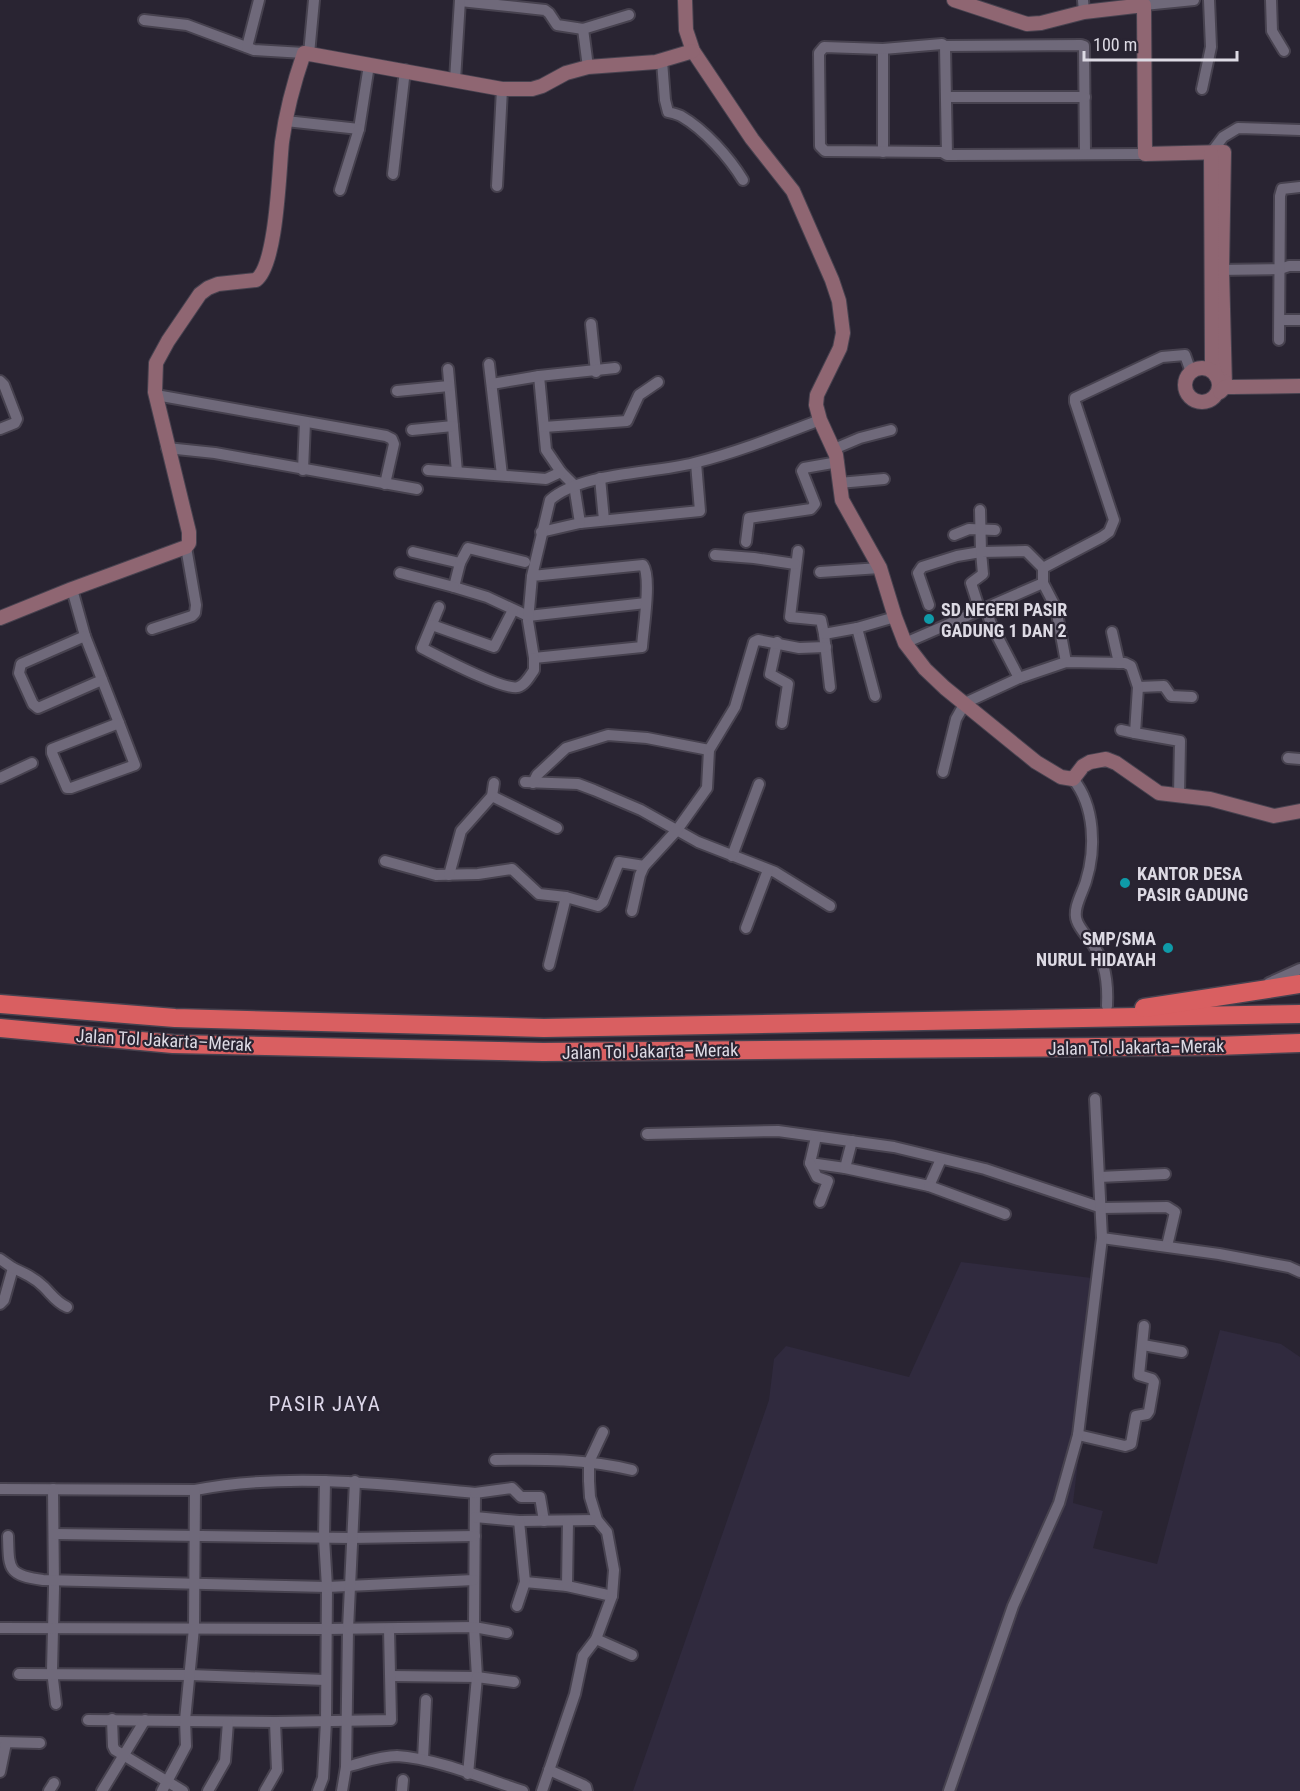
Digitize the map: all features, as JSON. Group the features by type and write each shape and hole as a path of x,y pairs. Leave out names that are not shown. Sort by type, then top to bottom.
{"highway":[{"path":"1107,1012 1300,984"},
{"name":"Jalan Tol Jakarta–Merak","path":"0,1004 175,1018 544,1028 1107,1012 1300,1014"},
{"name":"Jalan Tol Jakarta–Merak","path":"0,1028 173,1044 531,1052 1216,1046 1300,1043"},
{"path":"1216,1046 1300,1055"}],"street":[{"path":"247,47 259,0"},
{"path":"0,618 186,547 189,543 189,532 156,395 154,373 156,363 193,301 212,286 256,280 265,271 275,220 286,121 293,87 307,53 314,0"},
{"path":"455,80 460,0 545,10 557,25 583,29 629,15"},
{"path":"684,0 686,30 693,51 752,139 793,191 832,280 839,301 843,333 840,348 816,400 820,420 836,456 842,500 880,568 905,643 925,669 945,688 1036,762 1061,777 1073,779 1085,797 1090,820 1092,849 1087,878 1077,909 1077,921 1098,951 1107,982 1107,1012"},
{"path":"954,0 1027,24 1041,23 1084,6 1194,0"},
{"path":"1202,89 1211,47 1209,0"},
{"path":"1271,0 1272,30 1284,51"},
{"path":"1144,3 1145,153"},
{"path":"144,20 187,25 254,50 307,53 502,88 532,89 566,73 588,67 662,61 693,51"},
{"path":"583,29 588,67"},
{"path":"1085,153 1085,49 1081,45 945,46 942,44 883,49 824,47 819,53 822,149 942,152 947,155 1145,153 1219,149"},
{"path":"945,46 947,155"},
{"path":"883,49 883,152"},
{"path":"662,61 667,110 681,116 711,141 743,180"},
{"path":"340,190 359,129 369,65"},
{"path":"393,174 405,70"},
{"path":"497,186 502,88"},
{"path":"947,97 1085,97"},
{"path":"286,121 359,129"},
{"path":"1300,130 1238,128 1228,133 1219,149 1217,266 1222,382 1213,397 1204,402 1194,400 1186,392 1186,381 1191,372 1196,369 1207,369 1222,382 1300,386"},
{"path":"1279,340 1287,266 1280,196 1282,189 1300,187"},
{"path":"1217,266 1287,266"},
{"path":"1280,320 1300,320"},
{"path":"591,324 596,372"},
{"path":"1043,568 1102,537 1109,532 1114,520 1074,399 1162,357 1185,355 1191,372"},
{"path":"489,364 502,475"},
{"path":"492,384 539,376 596,372 615,368"},
{"path":"448,369 456,472"},
{"path":"539,376 548,454 568,478 580,523"},
{"path":"0,381 4,384 18,419 15,423 0,429"},
{"path":"544,427 627,420 639,395 658,382"},
{"path":"397,391 449,386"},
{"path":"156,395 386,436 392,439 394,444 385,484"},
{"path":"428,470 546,478 600,478 668,470 744,450 820,420"},
{"path":"303,470 305,422"},
{"path":"412,430 453,426"},
{"path":"746,542 749,518 811,510 814,507 815,504 802,471 804,468 836,456 860,438 891,430"},
{"path":"167,448 214,453 417,489"},
{"path":"541,532 580,523 699,511 696,463"},
{"path":"432,625 494,647 521,613 550,500 568,478"},
{"path":"600,478 604,520"},
{"path":"840,483 884,479"},
{"path":"980,510 983,574 971,583 1019,678"},
{"path":"954,535 964,530 995,530"},
{"path":"152,629 195,613 196,605 186,547"},
{"path":"454,587 460,563 468,548 525,562"},
{"path":"798,551 790,617 819,620 824,634 830,687"},
{"path":"929,605 918,573 921,567 957,556 981,552 1026,551 1043,568"},
{"path":"413,552 460,563"},
{"path":"715,555 795,564"},
{"path":"532,576 643,565 646,568 642,647 534,658"},
{"path":"820,572 880,568"},
{"path":"1043,568 1043,583 1056,608 1066,662"},
{"path":"400,573 454,587 521,613 646,603"},
{"path":"905,643 1043,583"},
{"path":"72,589 85,636 135,765 67,788 52,749 118,723"},
{"path":"439,607 422,648 492,681 514,688 522,685 534,670 534,658 521,613"},
{"path":"824,634 857,628 895,617"},
{"path":"857,628 875,696"},
{"path":"1112,632 1119,663"},
{"path":"85,636 21,664 19,673 33,704 38,708 102,680"},
{"path":"632,910 644,866 677,830 707,788 709,750 735,707 754,642 758,640 777,642 800,648 826,647"},
{"path":"777,642 770,674 788,684 782,723"},
{"path":"943,772 956,718 965,703 1019,678 1066,662 1119,663 1131,666 1138,687 1135,733"},
{"path":"1138,687 1164,686 1168,695 1192,698"},
{"path":"1121,729 1180,741 1179,795"},
{"path":"709,750 647,738 608,735 566,748 529,783 569,784 586,787 641,810 698,842 795,883 830,906"},
{"path":"1288,758 1300,759"},
{"path":"1073,779 1083,766 1106,759 1116,763 1159,793 1210,799 1274,816 1300,811"},
{"path":"0,778 32,763"},
{"path":"449,875 461,831 492,796 494,783"},
{"path":"732,856 759,784"},
{"path":"492,796 557,828"},
{"path":"385,861 436,875 478,874 512,869 535,892 601,905 619,862 644,866"},
{"path":"746,928 768,870"},
{"path":"549,965 566,897"},
{"path":"1250,992 1300,969"},
{"path":"949,1791 1013,1606 1059,1503 1078,1436 1102,1238 1095,1099"},
{"path":"647,1134 778,1131 894,1147 986,1169 1102,1208 1167,1207 1173,1210 1175,1218 1167,1246"},
{"path":"816,1137 810,1163 817,1177 828,1181 820,1202"},
{"path":"845,1168 852,1142"},
{"path":"929,1186 941,1159"},
{"path":"810,1163 929,1186 1005,1214"},
{"path":"1100,1177 1165,1174"},
{"path":"1102,1238 1277,1264 1300,1272"},
{"path":"0,1258 13,1268 30,1276 44,1287 52,1298 67,1307"},
{"path":"0,1304 4,1300 13,1268"},
{"path":"1078,1436 1125,1446 1131,1444 1136,1416 1147,1414 1149,1411 1154,1382 1152,1379 1139,1376 1144,1326"},
{"path":"1143,1345 1182,1352"},
{"path":"542,1791 575,1694 583,1656 596,1639 612,1596 615,1570 607,1532 597,1520 590,1497 589,1462 603,1432"},
{"path":"495,1460 549,1459 589,1462 632,1470"},
{"path":"318,1791 323,1778 326,1721 327,1587 324,1538 326,1481"},
{"path":"0,1489 195,1491 218,1486 254,1483 326,1481 355,1481 476,1493 512,1488 521,1497 540,1497 544,1521"},
{"path":"345,1790 348,1629 355,1481"},
{"path":"54,1489 52,1671 56,1704"},
{"path":"165,1786 186,1746 185,1720 194,1628 195,1491"},
{"path":"468,1774 477,1677 474,1628 476,1493"},
{"path":"475,1516 519,1521 597,1520"},
{"path":"517,1606 525,1582 519,1521"},
{"path":"567,1586 568,1521"},
{"path":"54,1534 324,1538 475,1536"},
{"path":"8,1536 9,1566 13,1571 32,1578 54,1581 327,1587 474,1580"},
{"path":"525,1582 567,1586 612,1596"},
{"path":"0,1628 474,1628 507,1633"},
{"path":"88,1720 275,1722 391,1720 389,1629"},
{"path":"596,1639 632,1655"},
{"path":"19,1674 190,1675 326,1680"},
{"path":"391,1676 477,1677 514,1682"},
{"path":"423,1759 426,1700"},
{"path":"112,1719 113,1748 165,1786 183,1791"},
{"path":"102,1791 145,1720"},
{"path":"208,1791 225,1761 228,1722"},
{"path":"265,1791 277,1770 275,1722"},
{"path":"0,1772 3,1742 40,1743"},
{"path":"346,1767 391,1756 423,1759 524,1791"},
{"path":"549,1770 586,1787 587,1791"}],"shaded area":[{"path":"961,1262 1100,1279 1073,1503 1103,1511 1093,1548 1157,1564 1220,1330 1281,1344 1300,1357 1300,1791 633,1791 769,1400 774,1359 786,1346 909,1377"}],"place":[{"name":"SD NEGERI PASIR GADUNG 1 DAN 2","path":"929,619"},
{"name":"KANTOR DESA PASIR GADUNG","path":"1125,883"},
{"name":"SMP/SMA NURUL HIDAYAH","path":"1168,948"}],"district":[{"name":"PASIR JAYA","path":"325,1404"}]}
